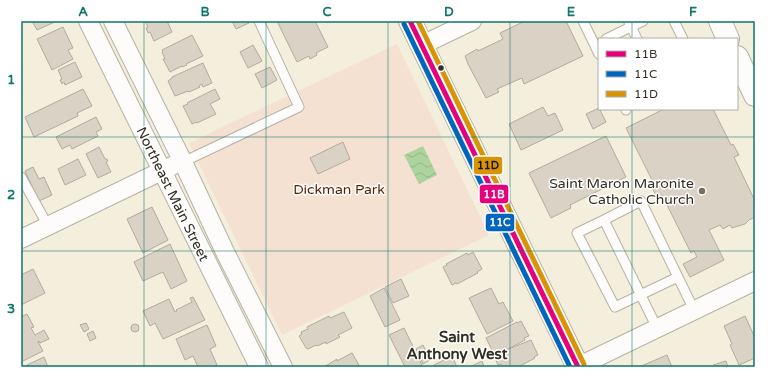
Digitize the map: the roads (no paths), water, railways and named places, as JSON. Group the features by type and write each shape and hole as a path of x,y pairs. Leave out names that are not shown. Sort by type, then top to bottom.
{"street":[{"name":"Northeast Main Street","path":"88,21 259,367"},
{"name":"Northeast Main Street","path":"114,21 225,252 283,367"},
{"path":"410,21 578,367 755,281"},
{"path":"422,45 472,21"},
{"path":"720,21 728,38"},
{"path":"738,59 755,95"},
{"path":"21,238 183,162"}],"lane":[{"path":"183,162 299,107 259,21"},
{"path":"583,21 597,43"},
{"path":"608,38 630,24 643,21"},
{"path":"674,21 682,38"},
{"path":"630,24 637,38"},
{"path":"21,177 48,226"},
{"path":"678,277 615,307 577,233 641,201 678,277 694,310"},
{"path":"604,220 657,328"}],"water":[{"path":"423,146 437,175 419,184 404,155"}],"place":[{"name":"Saint Maron Maronite Catholic Church","path":"702,191"}],"district":[{"name":"Saint Anthony West","path":"457,346"}],"park label":[{"name":"Dickman Park","path":"339,189"}]}
